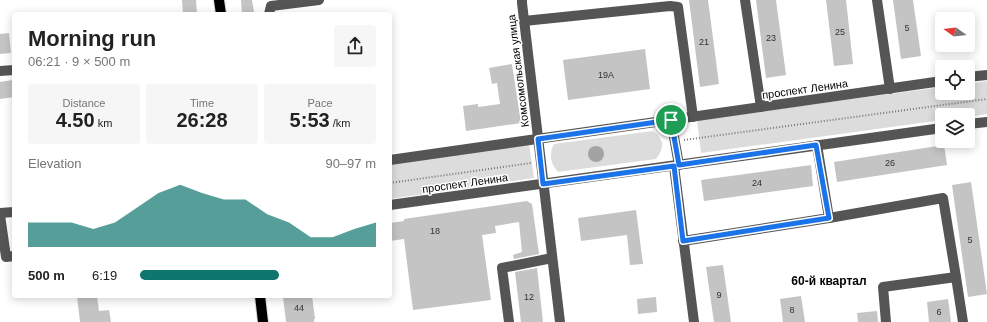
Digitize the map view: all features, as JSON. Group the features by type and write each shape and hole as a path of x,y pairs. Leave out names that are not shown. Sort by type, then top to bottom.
{"main road":[{"path":"219,0 220,12"},
{"path":"260,298 263,322"}],"street":[{"path":"270,12 271,6 319,0"},
{"name":"Комсомольская улица","path":"522,0 538,139"},
{"path":"745,0 761,107"},
{"path":"877,0 890,88"},
{"path":"524,21 670,6 678,7 692,117"},
{"path":"0,71 12,70"},
{"path":"975,76 987,75"},
{"name":"проспект Ленина","path":"392,160 935,82"},
{"path":"671,120 675,142 683,241 694,322"},
{"path":"975,123 987,122"},
{"name":"проспект Ленина","path":"392,205 935,129"},
{"path":"538,139 560,322"},
{"path":"816,145 829,218"},
{"path":"683,241 944,198 963,322"},
{"path":"12,212 0,214 6,257 12,256"},
{"path":"509,322 502,268 552,258"},
{"path":"886,322 883,287 956,277"}],"path":[{"path":"675,142 987,99"},
{"path":"392,183 541,162"}],"shaded area":[{"path":"987,81 987,114 975,116 975,108 935,108 935,121 701,153 697,120 935,88 935,100 975,100 975,83"},
{"path":"653,131 660,138 662,144 661,151 656,159 558,172 553,166 551,155 554,144"},
{"path":"529,144 534,178 392,199 392,164"},
{"path":"593,146 599,146 604,151 602,160 599,162 593,162 588,157 588,151"}],"building":[{"path":"182,0 196,0 197,12 183,12"},
{"path":"241,0 252,0 254,12 242,12"},
{"path":"689,0 708,0 719,84 700,87"},
{"path":"756,0 776,0 786,75 766,78"},
{"path":"826,0 846,0 853,64 834,66"},
{"path":"893,0 913,0 921,56 901,59"},
{"path":"9,33 11,53 0,54 0,34"},
{"path":"645,49 650,89 568,100 563,60"},
{"path":"512,64 521,123 466,131 463,106 478,104 478,107 500,104 497,83 492,84 489,68"},
{"path":"12,80 12,97 0,99 0,82"},
{"path":"935,146 935,148 944,148 947,165 837,182 834,162"},
{"path":"811,165 813,186 704,201 701,180"},
{"path":"971,182 987,294 968,297 952,185"},
{"path":"527,201 532,204 539,254 514,259 513,255 522,252 519,222 495,226 496,233 482,235 491,300 413,310 404,239 392,241 392,223 404,221 404,219"},
{"path":"636,210 643,264 630,265 627,235 581,241 578,218"},
{"path":"723,265 731,322 714,322 706,267"},
{"path":"537,268 543,322 521,322 515,272"},
{"path":"801,296 805,322 783,322 780,299"},
{"path":"656,297 657,312 638,314 637,299"},
{"path":"77,298 97,298 99,311 109,310 111,322 80,322"},
{"path":"283,298 312,298 315,319 314,322 286,322"},
{"path":"948,299 951,322 929,322 927,302"},
{"path":"877,311 878,322 858,322 857,313"}],"district":[{"name":"60-й квартал","path":"829,281"}],"route":[{"path":"671,120 679,165 816,145 829,218 683,241 674,166 543,184 538,139 671,120"}]}
